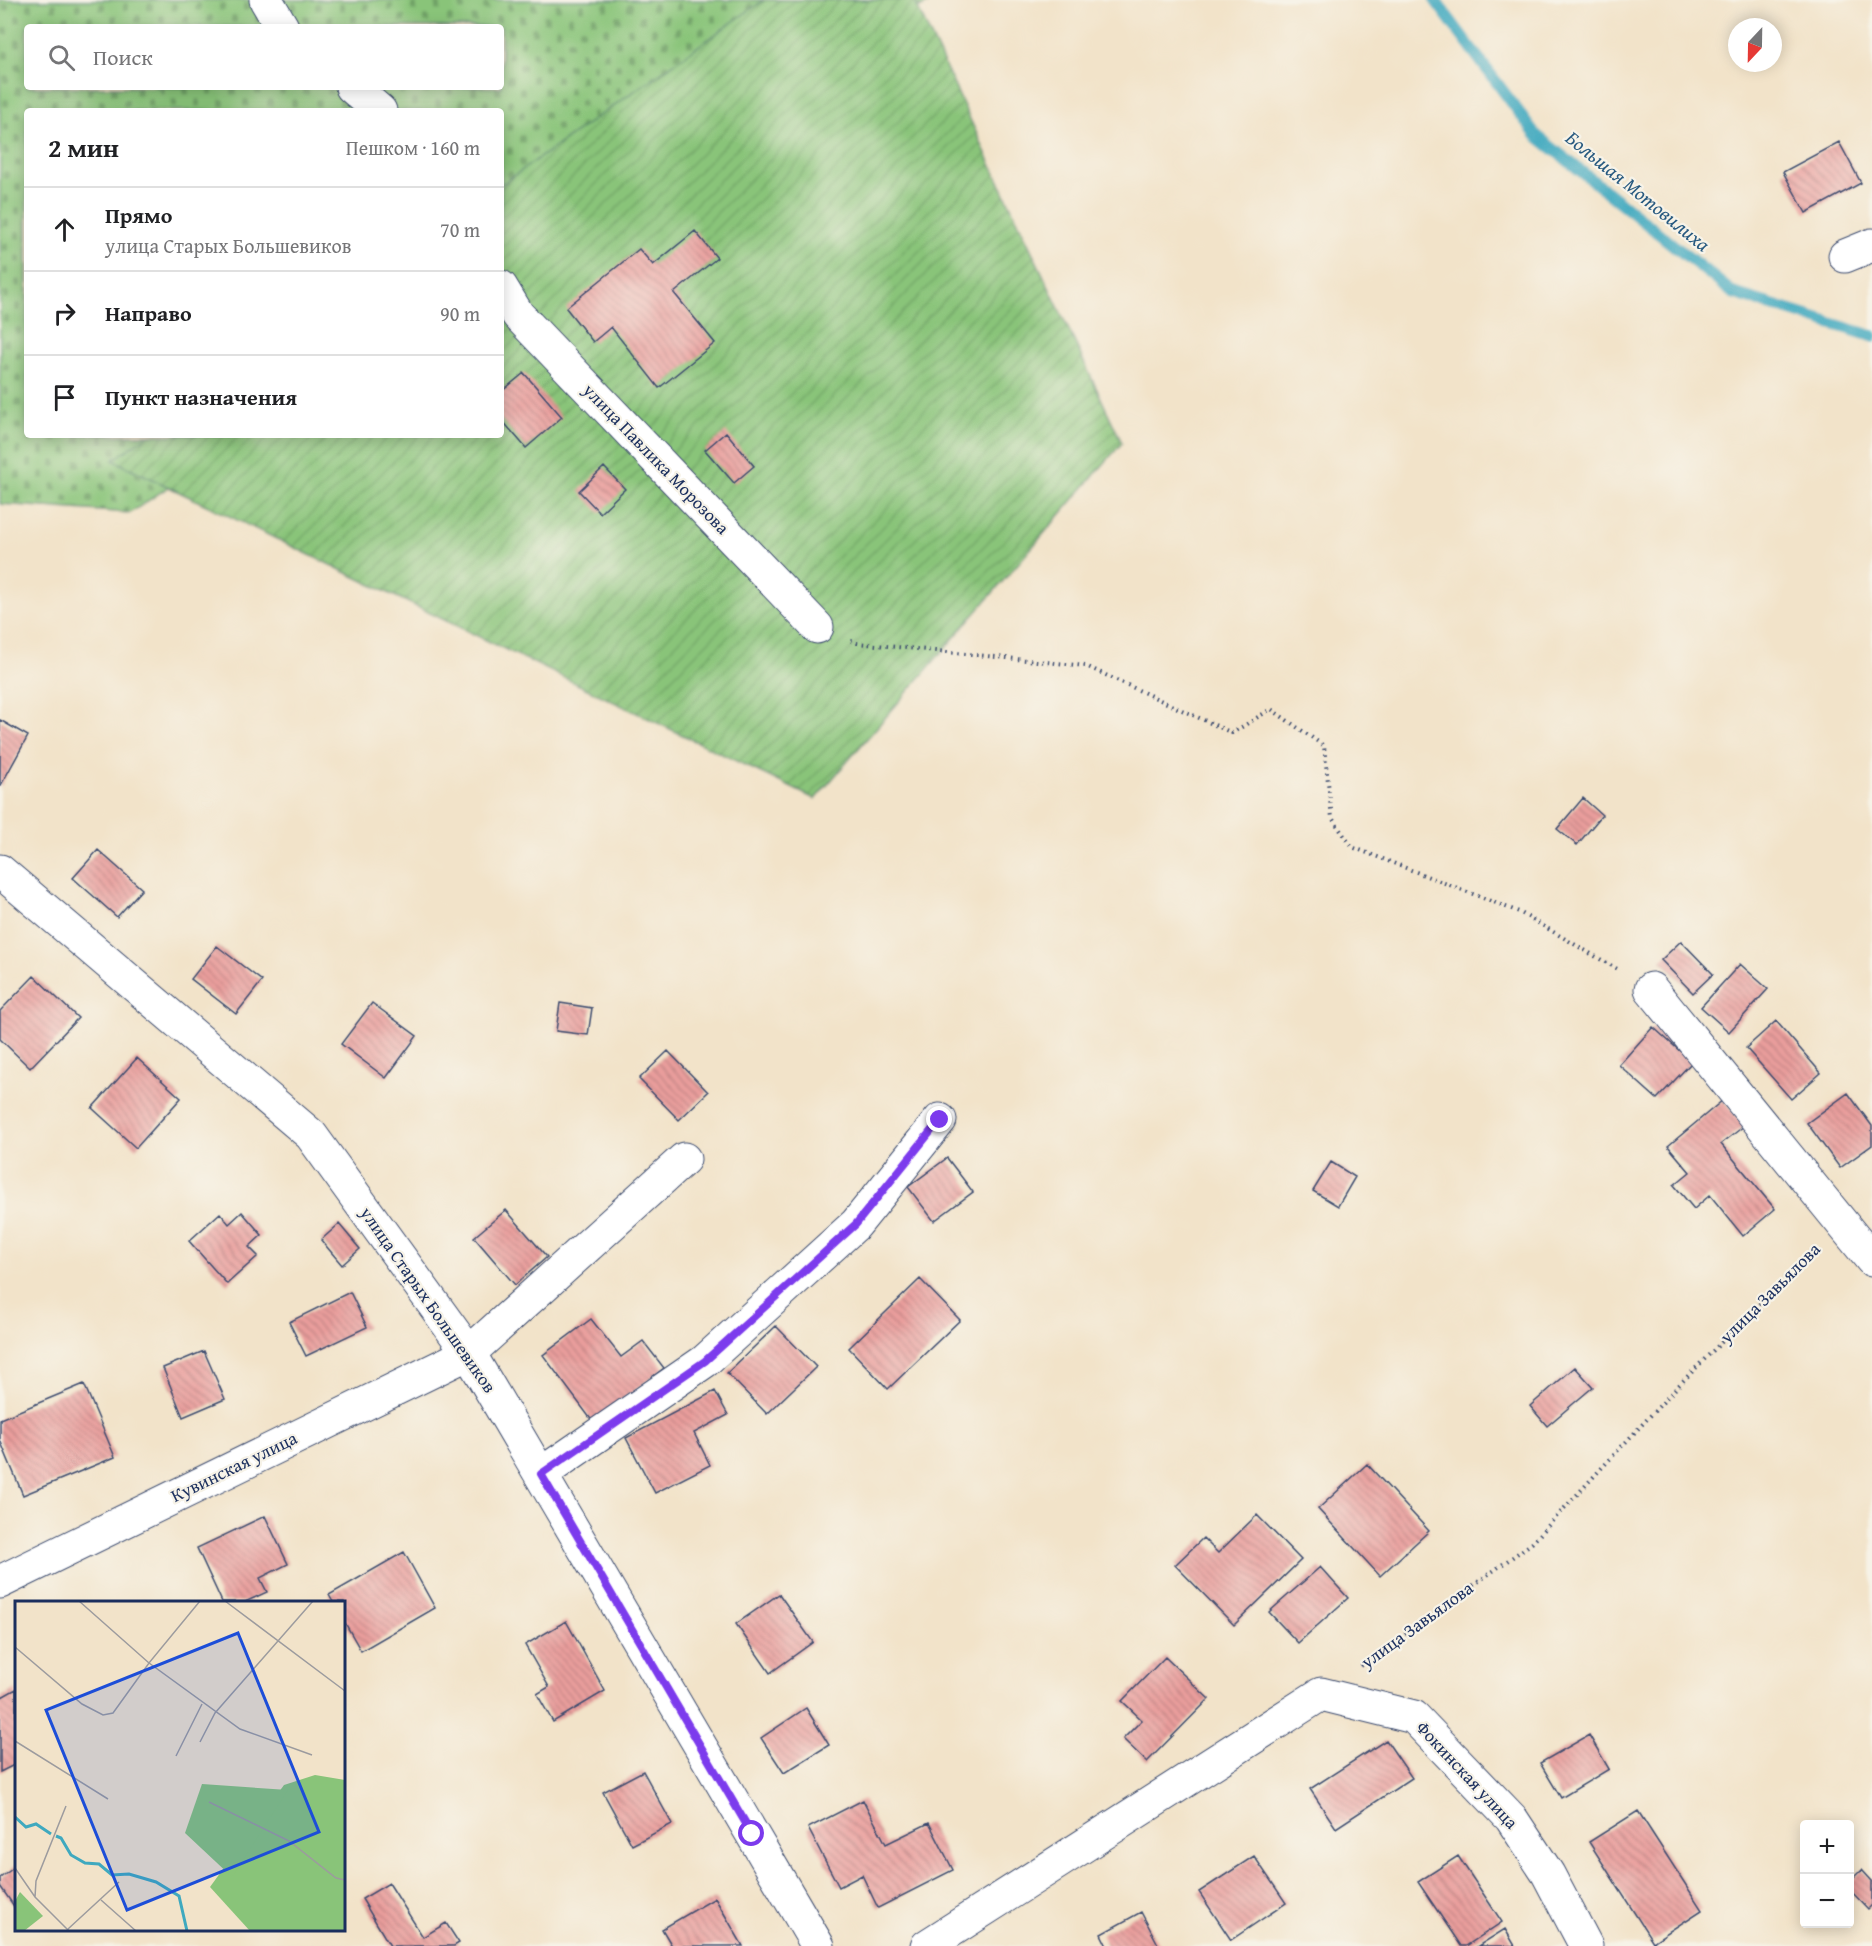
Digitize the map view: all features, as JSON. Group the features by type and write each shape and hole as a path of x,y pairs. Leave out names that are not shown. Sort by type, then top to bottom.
{"street":[{"path":"266,0 280,24"},
{"path":"356,90 376,108"},
{"name":"улица Павлика Морозова","path":"504,292 518,315 817,627"},
{"name":"улица Старых Большевиков","path":"0,871 311,1135 469,1353 818,1946"},
{"path":"1651,989 1872,1260"},
{"path":"541,1474 705,1361 856,1224 940,1120"},
{"name":"Кувинская улица","path":"0,1582 469,1353 684,1159"},
{"path":"927,1946 1321,1694"},
{"name":"Фокинская улица","path":"1321,1694 1414,1718 1511,1818 1548,1874 1586,1946"}],"path":[{"path":"817,627 857,644 1086,666 1232,733 1271,709 1324,746 1332,818 1352,847 1519,912 1651,989"},
{"name":"улица Завьялова","path":"1321,1694 1532,1542 1677,1387 1841,1222"}],"green space":[{"path":"0,0 934,0 698,128 504,259 504,108 24,108 24,438 241,438 130,513 0,504"},
{"path":"764,0 914,0 1122,443 815,799 113,460 144,438 504,438 504,183"}],"building":[{"path":"1839,142 1861,183 1806,213 1783,172"},
{"path":"695,231 717,258 674,293 715,343 659,388 611,327 593,342 566,308 639,249 653,265"},
{"path":"524,373 562,417 526,448 504,422 504,390"},
{"path":"726,432 754,466 734,483 705,450"},
{"path":"604,467 625,489 600,513 579,491"},
{"path":"0,720 28,736 0,787"},
{"path":"1583,798 1602,815 1577,845 1557,829"},
{"path":"98,850 142,889 117,917 73,878"},
{"path":"1681,941 1713,974 1693,993 1661,960"},
{"path":"217,946 262,981 236,1014 191,979"},
{"path":"1740,964 1768,989 1729,1032 1701,1007"},
{"path":"34,976 78,1018 30,1068 0,1039 0,1011"},
{"path":"372,1003 417,1036 386,1078 341,1044"},
{"path":"560,1003 592,1008 588,1035 556,1031"},
{"path":"1776,1021 1821,1073 1791,1099 1746,1048"},
{"path":"1653,1027 1692,1062 1657,1099 1619,1065"},
{"path":"668,1051 708,1092 679,1120 639,1079"},
{"path":"137,1058 181,1098 136,1148 92,1108"},
{"path":"1848,1093 1872,1126 1872,1145 1840,1168 1807,1123"},
{"path":"1723,1100 1744,1126 1721,1144 1775,1209 1743,1236 1710,1195 1694,1209 1674,1185 1690,1172 1668,1146"},
{"path":"947,1158 973,1192 934,1221 908,1187"},
{"path":"1331,1162 1355,1177 1338,1206 1313,1191"},
{"path":"506,1210 547,1257 515,1285 474,1237"},
{"path":"242,1212 262,1235 249,1247 258,1256 227,1284 189,1241 220,1213 229,1224"},
{"path":"339,1224 360,1249 342,1265 321,1240"},
{"path":"920,1279 960,1320 888,1389 849,1348"},
{"path":"350,1292 367,1327 306,1356 289,1322"},
{"path":"591,1319 621,1357 643,1341 664,1368 593,1422 543,1355"},
{"path":"776,1326 816,1367 767,1414 727,1373"},
{"path":"204,1351 225,1399 183,1417 163,1368"},
{"path":"1575,1367 1593,1387 1547,1426 1530,1406"},
{"path":"84,1384 115,1457 23,1495 0,1440 0,1419"},
{"path":"715,1391 728,1415 694,1433 710,1465 655,1493 626,1438"},
{"path":"1367,1464 1429,1531 1380,1576 1318,1509"},
{"path":"1257,1515 1301,1560 1234,1625 1175,1565 1203,1538 1218,1553"},
{"path":"265,1516 288,1564 260,1578 267,1592 247,1601 222,1601 197,1548"},
{"path":"404,1552 435,1608 361,1651 345,1623 345,1601 332,1601 329,1595"},
{"path":"1320,1567 1348,1598 1298,1643 1269,1612"},
{"path":"779,1594 813,1642 770,1673 736,1624"},
{"path":"566,1621 605,1691 553,1722 537,1694 549,1687 525,1645"},
{"path":"1165,1657 1209,1699 1147,1762 1123,1739 1142,1720 1122,1701"},
{"path":"15,1690 15,1764 0,1772 0,1698"},
{"path":"806,1708 829,1745 784,1773 761,1738"},
{"path":"1589,1735 1609,1769 1561,1798 1540,1763"},
{"path":"1386,1740 1412,1778 1336,1828 1310,1789"},
{"path":"643,1771 672,1824 632,1845 603,1792"},
{"path":"863,1800 886,1844 929,1823 953,1870 878,1908 862,1875 839,1887 808,1828"},
{"path":"1638,1811 1702,1910 1653,1942 1589,1842"},
{"path":"1254,1856 1286,1903 1231,1940 1199,1892"},
{"path":"1458,1856 1502,1922 1466,1946 1461,1946 1418,1882"},
{"path":"15,1867 15,1908 0,1886 0,1878"},
{"path":"1862,1870 1872,1881 1872,1905 1868,1909 1854,1894 1854,1878"},
{"path":"389,1883 423,1937 446,1923 459,1943 454,1946 390,1946 362,1899"},
{"path":"715,1898 743,1946 672,1946 662,1929"},
{"path":"1141,1912 1159,1946 1107,1946 1101,1934"},
{"path":"1505,1929 1515,1946 1478,1946"}],"waterway":[{"name":"Большая Мотовилиха","path":"1435,0 1536,135 1733,293 1872,336"}],"route":[{"path":"752,1834 541,1474 705,1361 856,1224 940,1120"}]}
